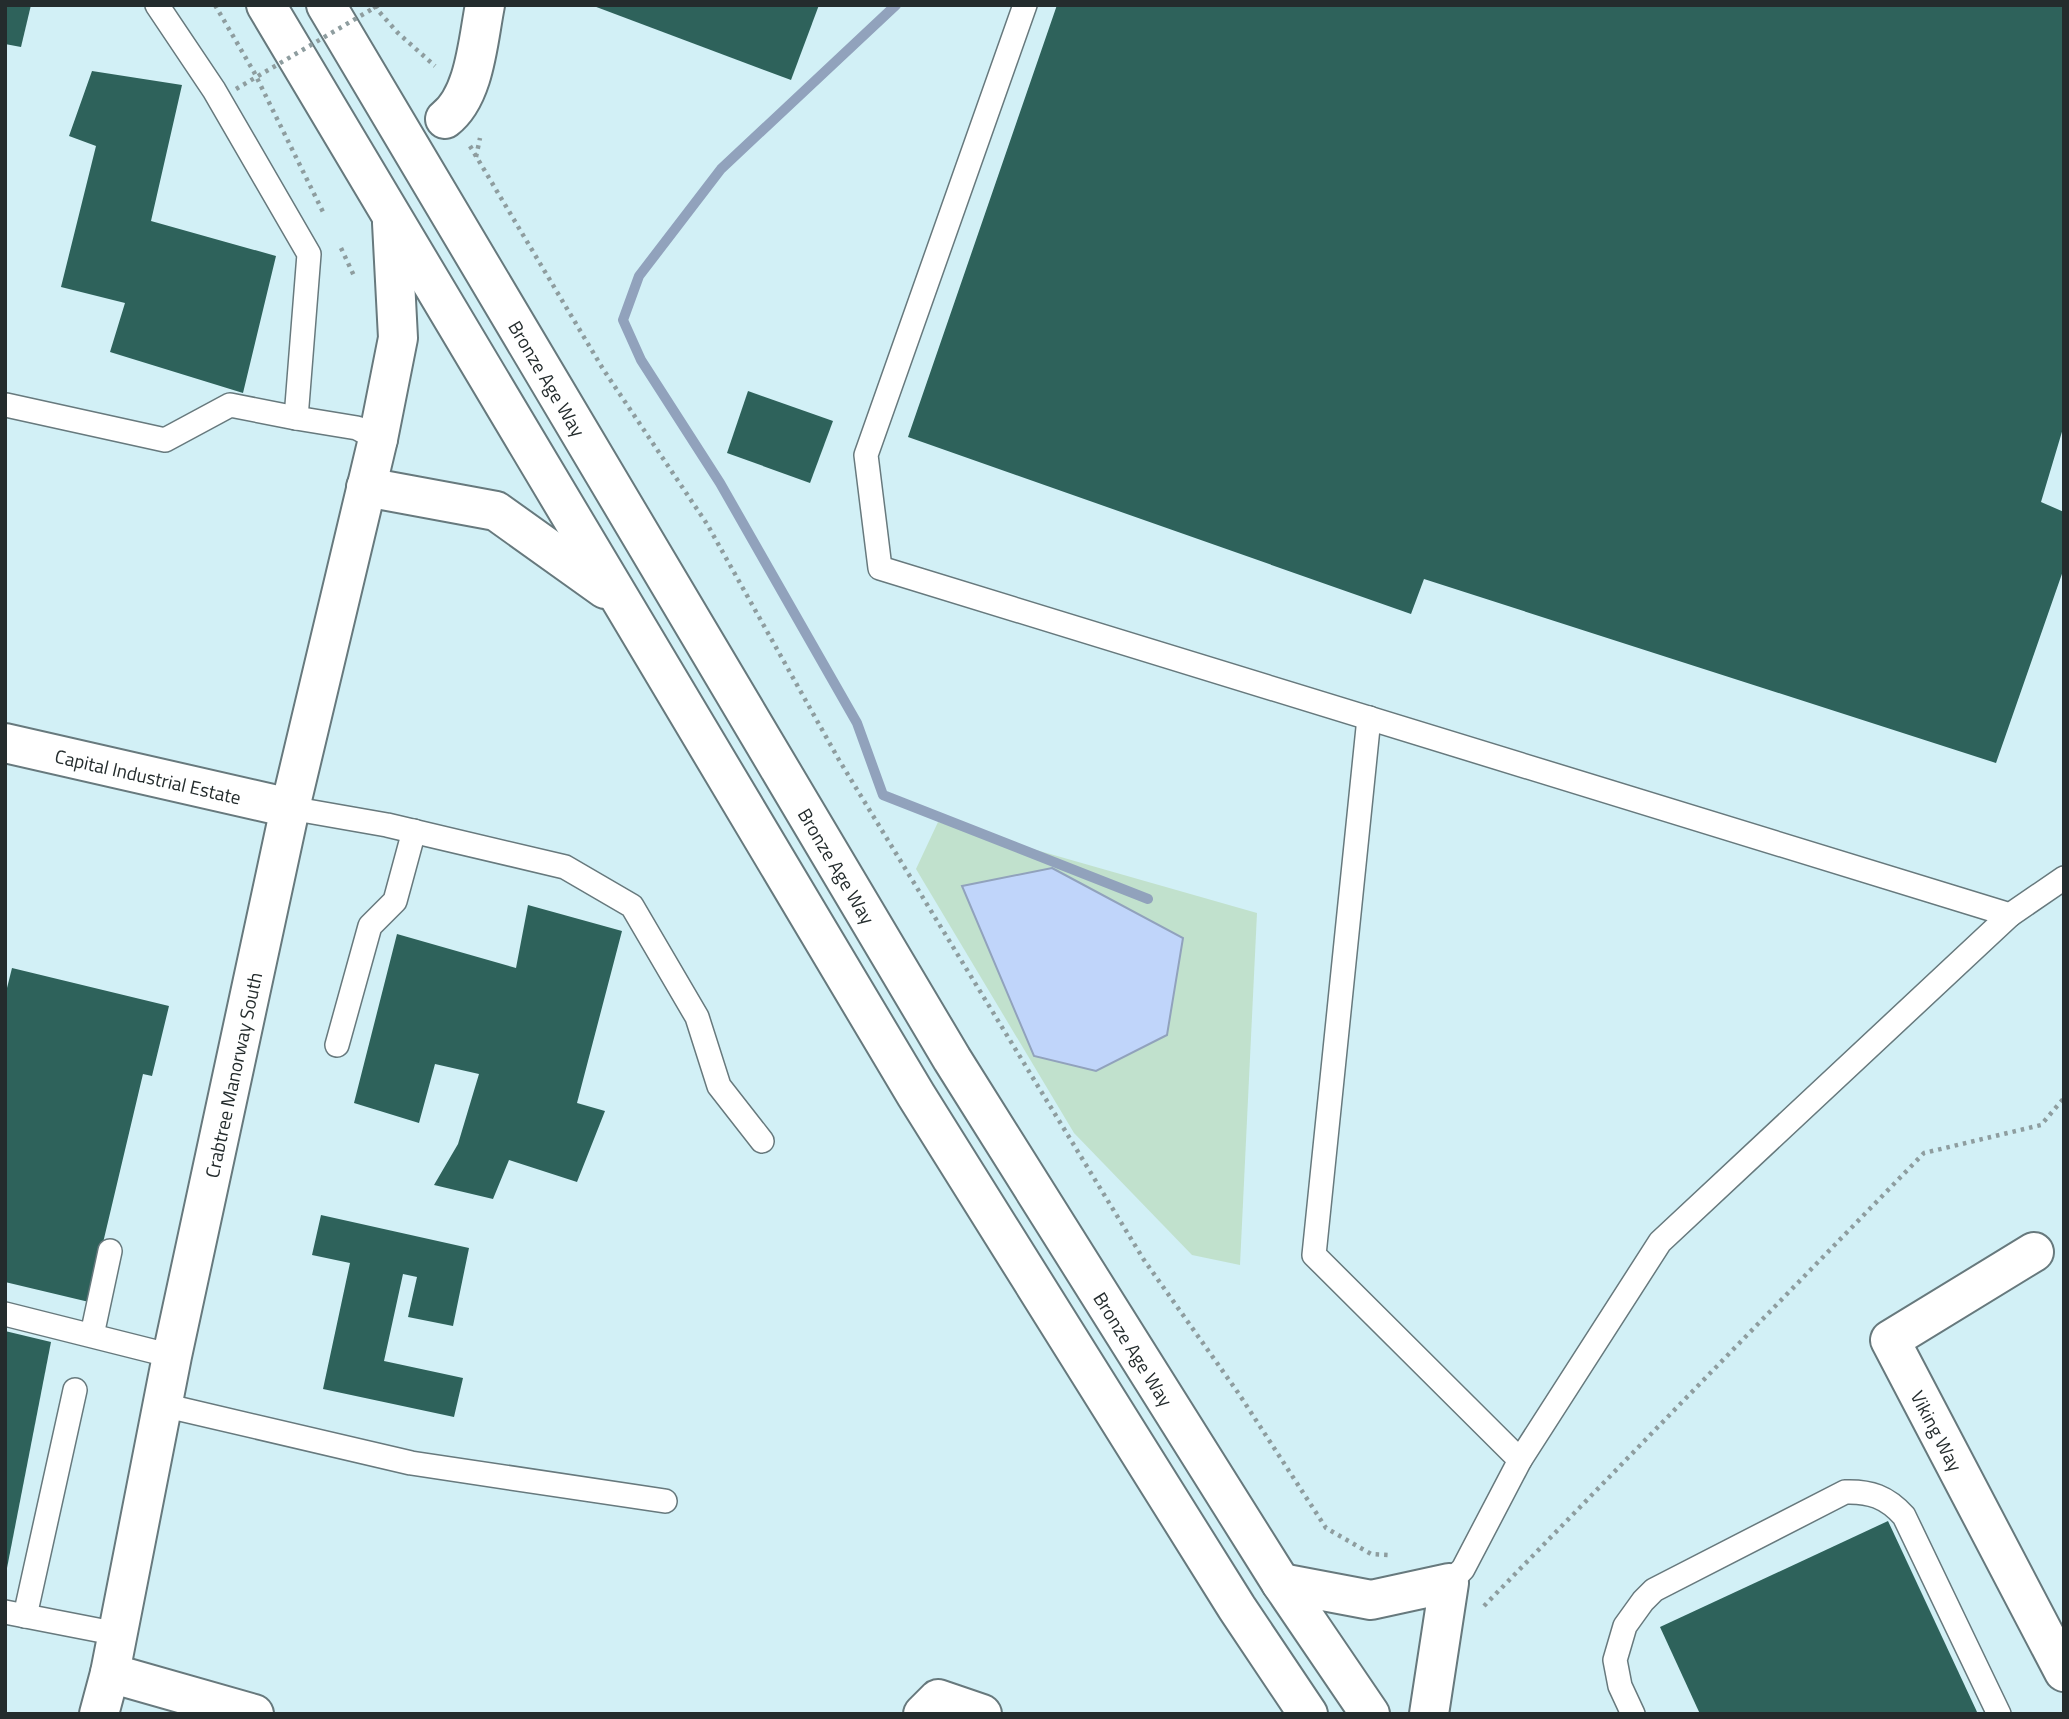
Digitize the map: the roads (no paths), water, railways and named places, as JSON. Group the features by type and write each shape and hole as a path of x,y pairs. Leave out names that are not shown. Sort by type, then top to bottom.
{"main road":[{"path":"266,5 916,1096 1237,1608 1308,1714"},
{"name":"Bronze Age Way","path":"326,5 945,1047 1281,1583 1370,1714"},
{"path":"448,117 469,81 485,5"},
{"name":"Crabtree Manorway South","path":"99,1714 118,1634 172,1356 290,808 378,439 398,338 391,218"},
{"path":"366,487 496,511 618,598"},
{"name":"Capital Industrial Estate","path":"5,744 290,808"},
{"name":"Viking Way","path":"2034,1252 1890,1340 2064,1672"},
{"path":"1281,1583 1371,1600 1462,1593 1429,1714"},
{"path":"110,1673 254,1714"},
{"path":"923,1714 938,1699 982,1714"}],"lane":[{"path":"158,5 214,90 309,254 296,418"},
{"path":"1025,5 866,455 880,568 2010,915"},
{"path":"6,405 165,440 230,405 356,429 378,439"},
{"path":"1369,718 1314,1255 1520,1460"},
{"path":"290,808 414,831 565,867 632,906 697,1017 719,1086 762,1141"},
{"path":"337,1045 370,926 395,901 414,831"},
{"path":"1462,1593 1463,1569 1520,1460 1660,1242 2010,915 2064,878"},
{"path":"92,1335 110,1251"},
{"path":"5,1314 172,1356"},
{"path":"75,1390 15,1614 118,1634"},
{"path":"163,1405 411,1463 665,1501"},
{"path":"1633,1714 1620,1686 1617,1650 1625,1626 1654,1590 1845,1492 1864,1491 1893,1503 1904,1516 1999,1714"}],"water":[{"path":"1052,868 1183,938 1167,1035 1096,1071 1034,1056 962,886"}],"waterway":[{"path":"896,5 721,169 639,276 623,320 641,360 720,483 857,723 883,795 1148,899"}]}
